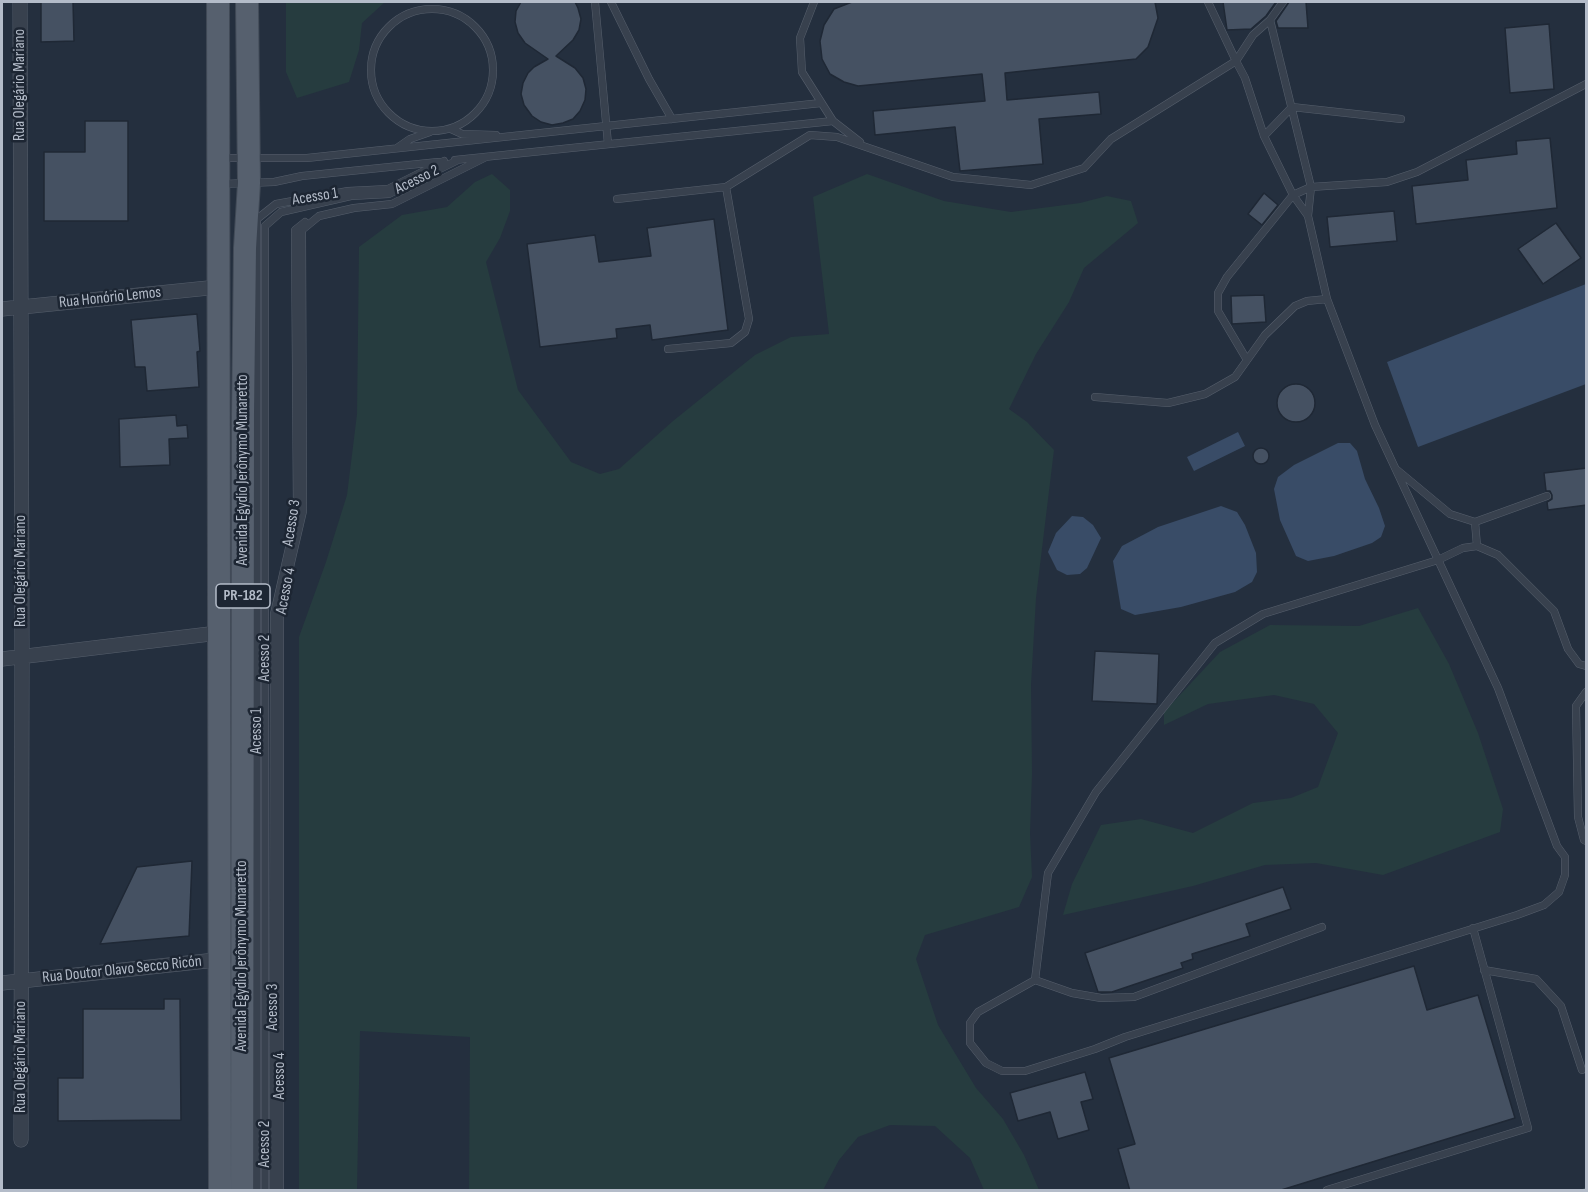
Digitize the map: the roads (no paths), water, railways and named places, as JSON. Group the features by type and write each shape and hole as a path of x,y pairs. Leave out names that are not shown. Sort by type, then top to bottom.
{"main road":[{"name":"Avenida Egydio Jerônymo Munaretto","path":"218,2 220,1191"},
{"name":"Avenida Egydio Jerônymo Munaretto","path":"242,1191 243,413 245,248 249,183 247,2"},
{"path":"218,413 243,413"}],"street":[{"name":"Rua Olegário Mariano","path":"20,2 21,1140"},
{"name":"Rua Honório Lemos","path":"2,309 218,287"},
{"path":"2,659 218,633"},
{"name":"Rua Doutor Olavo Secco Ricón","path":"2,983 242,959"}],"lane":[{"path":"447,2 448,10"},
{"path":"595,2 608,144"},
{"path":"611,2 649,79 672,119"},
{"path":"814,2 800,38 802,72 833,121 867,147"},
{"path":"1208,2 1245,78 1264,136 1293,195 1308,216"},
{"path":"617,199 726,187 810,135 837,136 953,177 1031,185 1084,168 1111,139 1236,61 1253,35 1270,20 1283,2"},
{"path":"396,149 410,139 462,124 478,111 490,92 494,71 491,50 474,23 455,12 435,7 413,10 394,20 384,30 374,49 370,70 374,92 390,116 409,127 430,132"},
{"path":"1270,20 1311,187 1308,216 1327,299 1375,424 1498,688 1557,846 1565,856 1565,875 1558,892 1544,905 1125,1037 1026,1071 1002,1071 986,1062 970,1043 970,1023 978,1012 1035,980 1072,993 1101,998 1134,997 1322,927"},
{"path":"1247,360 1218,311 1218,293 1227,277 1293,195 1311,187 1387,182 1417,172 1587,84"},
{"path":"217,158 307,159 821,103"},
{"path":"1264,136 1292,107"},
{"path":"1292,107 1401,119"},
{"path":"217,184 274,182 302,176 833,121"},
{"path":"451,129 462,134 514,136"},
{"name":"Acesso 4","path":"280,1191 280,610 303,511 302,230 319,216 354,208 392,204 486,157"},
{"name":"Acesso 3","path":"273,1191 274,614 297,513 295,230 316,214 342,206 391,200 473,159"},
{"name":"Acesso 2","path":"265,1191 265,226 281,212 351,196 389,194 458,160"},
{"name":"Acesso 1","path":"257,1191 257,219 276,204 348,192 388,189 444,161"},
{"path":"668,349 731,343 745,332 749,319 726,187"},
{"path":"1095,397 1168,403 1206,394 1235,377 1265,335 1295,306 1307,301 1327,299"},
{"path":"1396,469 1450,514 1475,522 1547,496"},
{"path":"1475,522 1477,546"},
{"path":"1035,980 1048,873 1096,792 1215,643 1263,614 1438,560 1463,548 1477,546 1498,555 1554,611 1568,649 1579,664 1587,666"},
{"path":"1587,692 1576,706 1578,817 1584,840 1587,842"},
{"path":"1327,1191 1528,1128 1473,928"},
{"path":"1484,970 1536,979 1561,1006 1582,1071"}],"water":[{"path":"1586,284 1586,384 1418,447 1387,362"},
{"path":"1238,432 1245,446 1194,471 1187,457"},
{"path":"1338,443 1350,443 1357,451 1365,479 1385,526 1381,537 1372,543 1334,556 1308,561 1296,556 1280,520 1274,489 1278,477 1294,465"},
{"path":"1221,506 1237,512 1245,525 1256,553 1257,572 1252,582 1235,592 1181,607 1135,615 1121,609 1113,561 1122,546 1158,527"},
{"path":"1072,516 1083,517 1093,525 1101,538 1087,568 1080,574 1067,575 1057,570 1048,552 1056,533"}]}
